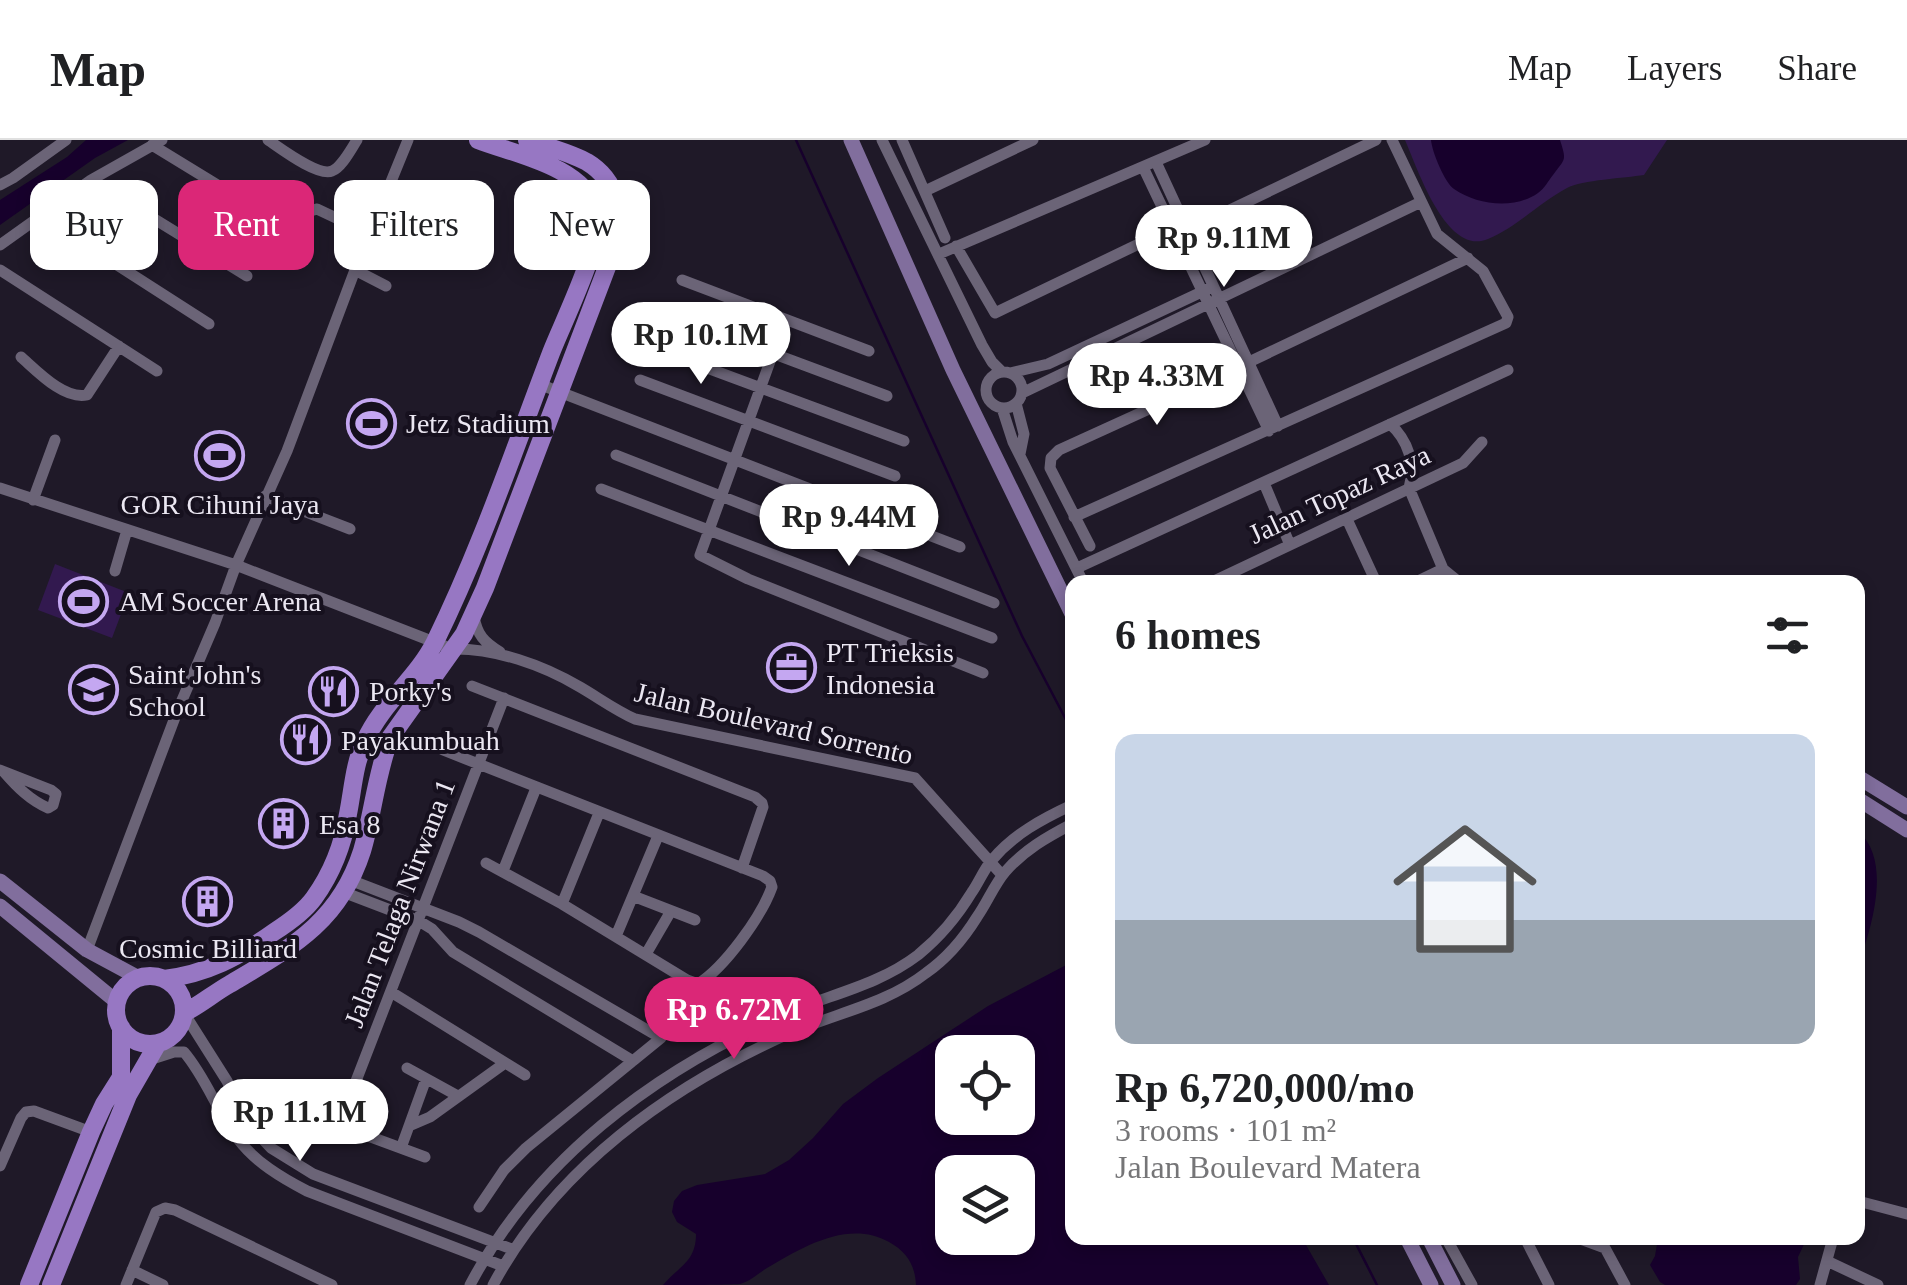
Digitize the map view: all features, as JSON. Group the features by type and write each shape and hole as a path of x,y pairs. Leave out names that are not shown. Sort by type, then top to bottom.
{"main road":[{"path":"184,1013 307,936 346,886 369,825 390,738 448,638 474,556 596,245 600,218 588,190 574,178 478,140"},
{"path":"851,140 953,370 1065,600"},
{"path":"29,1285 90,1132 121,1077 121,1027 116,1010 125,987 139,978 190,976 233,959 312,902 341,848 358,756 367,736 395,694 428,656 474,615 611,256 621,219 614,194 589,164 537,142"},
{"path":"497,496 516,502"},
{"path":"1865,781 1907,807"},
{"path":"1865,803 1907,830"},
{"path":"0,881 87,950 139,978"},
{"path":"0,906 117,1002"},
{"path":"121,1027 141,1042 158,1042 173,1035 184,1013 184,1004 177,989 164,978"},
{"path":"51,1285 128,1095 158,1042"},
{"path":"1411,1245 1432,1285"},
{"path":"1433,1245 1454,1285"},
{"path":"44,1247 63,1254"}],"street":[{"path":"0,184 66,140"},
{"path":"268,140 317,171 327,172 335,170 357,140"},
{"path":"392,180 408,140"},
{"path":"882,140 992,362 1001,374 1020,381 1024,434 1020,454"},
{"path":"902,140 945,238"},
{"path":"925,191 1033,140"},
{"path":"939,254 1205,140"},
{"path":"1188,230 1376,140"},
{"path":"1074,517 1506,323 1508,318 1483,271 1438,234 1392,140"},
{"path":"91,180 157,142 212,180"},
{"path":"1156,162 1188,230 1211,294 1274,428"},
{"path":"1142,167 1211,294"},
{"path":"1080,575 1013,442 1002,408 993,404 987,394 988,382 1001,374 1048,364 1421,202"},
{"path":"158,221 247,276"},
{"path":"0,245 30,224"},
{"path":"956,246 993,313 1172,228"},
{"path":"1090,546 1050,468 1052,456 1059,450 1468,258"},
{"path":"0,270 158,370"},
{"path":"126,270 210,324"},
{"path":"87,950 236,565 287,451 355,270 386,286"},
{"path":"682,280 868,351"},
{"path":"1002,408 1211,294"},
{"path":"670,315 887,396"},
{"path":"785,320 700,552 702,558 983,674"},
{"path":"20,357 46,378 82,397 119,346"},
{"path":"656,348 904,441"},
{"path":"1076,568 1508,370"},
{"path":"640,380 895,476"},
{"path":"539,384 960,547"},
{"path":"1390,424 1399,432 1409,453 1409,488 1442,569 1450,575"},
{"path":"33,500 54,440"},
{"name":"Jalan Topaz Raya","path":"1237,575 1290,544 1464,462 1482,442"},
{"path":"616,455 994,603"},
{"path":"1264,482 1290,544"},
{"name":"Jalan Boulevard Sorrento","path":"0,488 236,565 471,649 507,657 570,682 635,719 914,778 1002,875"},
{"path":"601,489 992,638"},
{"path":"266,496 350,529"},
{"path":"1346,518 1373,575"},
{"path":"115,571 126,530"},
{"path":"1430,575 1442,569"},
{"name":"Jalan Boulevard Sorrento","path":"474,615 482,639 507,657"},
{"path":"472,686 755,796 762,807 742,868"},
{"name":"Jalan Telaga Nirwana 1","path":"339,1125 504,698"},
{"path":"443,750 763,876 772,884 748,930 721,964 698,984 486,863"},
{"path":"503,872 536,788"},
{"path":"470,1285 495,1242 562,1159 602,1123 674,1074 748,1032 782,1015 856,990 917,956 944,933 990,862 1020,833 1065,809"},
{"path":"562,904 599,813"},
{"path":"493,1285 514,1250 576,1173 614,1138 684,1090 757,1049 906,987 956,945 1002,875 1028,849 1065,828"},
{"path":"616,936 658,836"},
{"path":"346,886 398,898 421,915 453,952 633,1062"},
{"path":"346,886 395,912 421,915 479,932 661,1038 526,1148 504,1170 479,1207"},
{"path":"634,896 695,920"},
{"path":"646,954 672,912"},
{"path":"896,969 906,987"},
{"path":"391,992 525,1075"},
{"path":"184,1013 254,1130 270,1148 336,1182 514,1250"},
{"path":"748,1032 757,1049"},
{"path":"148,1061 184,1052 240,1142 284,1179 503,1266"},
{"path":"410,1126 430,1117 505,1063"},
{"path":"407,1068 458,1096"},
{"path":"674,1074 684,1090"},
{"path":"402,1148 426,1079"},
{"path":"0,1166 26,1112 34,1111 90,1132"},
{"path":"306,1113 425,1157"},
{"path":"329,1199 336,1182"},
{"path":"1865,1203 1907,1214"},
{"path":"126,1285 156,1212 165,1208 332,1285"},
{"path":"1450,1245 1472,1285"},
{"path":"1529,1245 1549,1285"},
{"path":"1596,1245 1604,1248 1624,1285"},
{"path":"1820,1285 1831,1245"},
{"path":"1827,1260 1878,1285"},
{"path":"132,1270 163,1285"}],"shaded area":[{"path":"86,140 128,140 64,180 31,180"},
{"path":"1405,140 1667,140 1644,175 1574,185 1499,234 1473,241 1446,223 1425,188"},
{"path":"1431,140 1560,140 1564,159 1538,193 1518,202 1484,202 1450,186"},
{"path":"30,181 30,204 0,225 0,200"},
{"name":"AM Soccer Arena","path":"55,564 129,593 112,638 38,610"},
{"path":"1865,839 1875,860 1877,877 1865,944"},
{"path":"1065,966 1065,1245 1306,1245 1329,1285 916,1285 912,1265 901,1250 874,1236 858,1233 810,1244 740,1284 663,1285 690,1257 695,1243 696,1234 677,1222 672,1212 682,1191 765,1174 789,1160 843,1104 935,1041 935,1135 1035,1135 1035,1035 944,1035 988,1006"},
{"path":"1657,1245 1804,1245 1798,1257 1800,1279 1796,1285 1665,1285 1650,1265"}],"waterway":[{"path":"796,140 1022,636 1065,718"},
{"path":"1357,1245 1377,1285"}],"place":[{"name":"Jetz Stadium","path":"371,423"},
{"name":"GOR Cihuni Jaya","path":"220,456"},
{"name":"AM Soccer Arena","path":"84,601"},
{"name":"PT Trieksis Indonesia","path":"791,668"},
{"name":"Saint John's School","path":"93,690"},
{"name":"Porky's","path":"334,691"},
{"name":"Payakumbuah","path":"306,740"},
{"name":"Esa 8","path":"284,824"},
{"name":"Cosmic Billiard","path":"208,901"}]}
